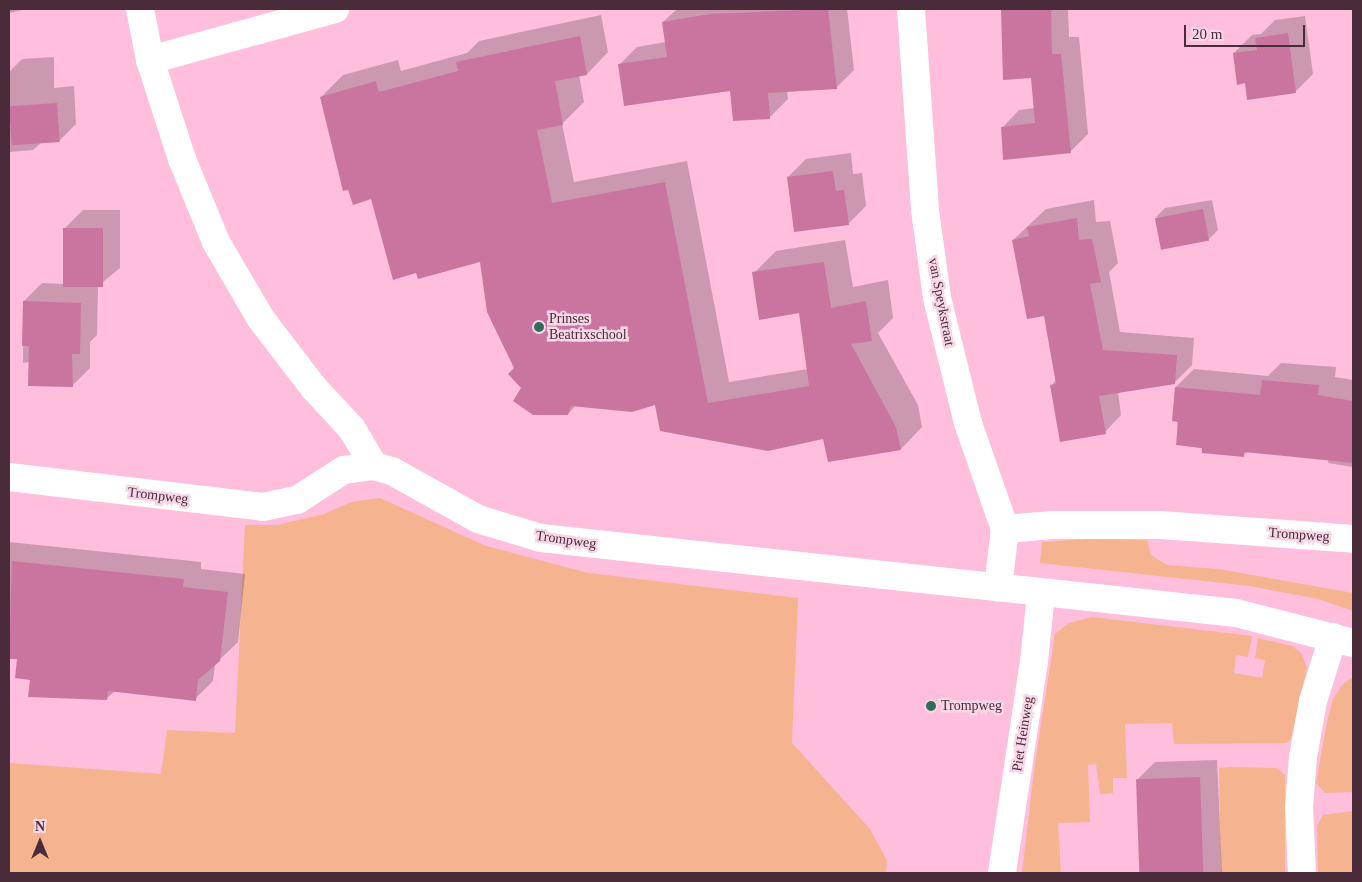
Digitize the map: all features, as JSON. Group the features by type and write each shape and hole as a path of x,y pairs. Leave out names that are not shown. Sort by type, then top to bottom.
{"street":[{"path":"140,9 150,60 182,159 216,242 261,319 314,388 352,428 374,466"},
{"path":"150,60 335,9"},
{"name":"van Speykstraat","path":"911,9 925,210 937,298 968,423 1005,529 998,588"},
{"name":"Trompweg","path":"9,477 263,507 297,500 344,470 374,466 392,471 478,518 541,538 1041,594 1236,613 1343,640"},
{"name":"Trompweg","path":"1005,529 1053,525 1160,525 1353,539"},
{"name":"Piet Heinweg","path":"1002,873 1034,661 1041,594"},
{"path":"1302,873 1299,807 1303,757 1313,701 1343,640"}],"shaded area":[{"path":"380,498 486,546 588,573 798,598 792,743 870,829 887,861 886,873 9,873 9,763 161,774 167,730 235,733 245,525 278,525 324,514 351,502"},
{"path":"1089,539 1147,540 1151,555 1167,565 1218,569 1353,593 1353,611 1318,599 1250,586 1040,563 1042,542"},
{"path":"1092,617 1252,636 1248,657 1236,655 1234,673 1262,678 1265,660 1255,658 1258,638 1292,646 1301,653 1307,668 1291,739 1286,743 1174,744 1172,723 1125,724 1127,778 1113,778 1113,793 1100,794 1096,764 1088,765 1090,822 1058,823 1061,873 1022,873 1035,763 1055,634 1069,623"},
{"path":"1353,677 1353,792 1325,793 1316,783 1327,722 1333,699 1343,684"},
{"path":"1219,768 1276,768 1285,775 1285,873 1221,873"},
{"path":"1353,811 1353,873 1318,873 1317,826 1323,815"}],"building":[{"path":"828,9 837,89 768,93 770,119 733,121 730,91 624,106 618,64 667,57 662,22 710,14"},
{"path":"1001,9 1051,9 1052,54 1061,54 1071,153 1003,160 1001,127 1035,123 1031,78 1003,80"},
{"path":"1288,33 1296,93 1247,100 1245,83 1237,85 1233,53 1257,50 1255,38"},
{"path":"580,36 587,75 555,81 563,125 537,130 552,203 665,182 708,403 809,386 799,313 759,320 752,272 824,262 831,308 866,301 872,341 851,344 896,427 901,450 828,462 823,439 768,451 660,431 655,405 632,412 571,406 568,415 533,415 513,401 521,388 508,374 514,368 487,312 480,262 418,279 416,273 393,280 371,199 353,205 348,190 343,191 320,97 376,81 379,92 458,71 456,62"},
{"path":"57,103 60,142 12,145 9,106"},
{"path":"833,171 836,191 844,190 849,225 794,232 787,177"},
{"path":"1203,209 1209,240 1161,250 1155,218"},
{"path":"1077,218 1079,240 1092,239 1101,282 1090,284 1103,350 1177,355 1175,384 1099,396 1106,434 1060,442 1050,385 1056,384 1044,316 1027,319 1012,240 1029,236 1027,227"},
{"path":"63,228 103,228 103,287 63,287"},
{"path":"23,301 81,303 80,354 72,354 73,387 28,386 29,346 22,346"},
{"path":"1262,380 1319,385 1318,395 1353,401 1353,463 1244,452 1244,457 1202,453 1202,448 1176,445 1178,422 1172,421 1175,387 1260,395"},
{"path":"12,561 184,579 183,587 228,592 220,661 198,680 196,701 108,691 107,700 28,697 30,680 15,678 17,659 9,659"},
{"path":"1200,777 1203,873 1139,873 1136,779"}],"place":[{"name":"Prinses Beatrixschool","path":"539,327"},
{"name":"Trompweg","path":"931,706"}]}
